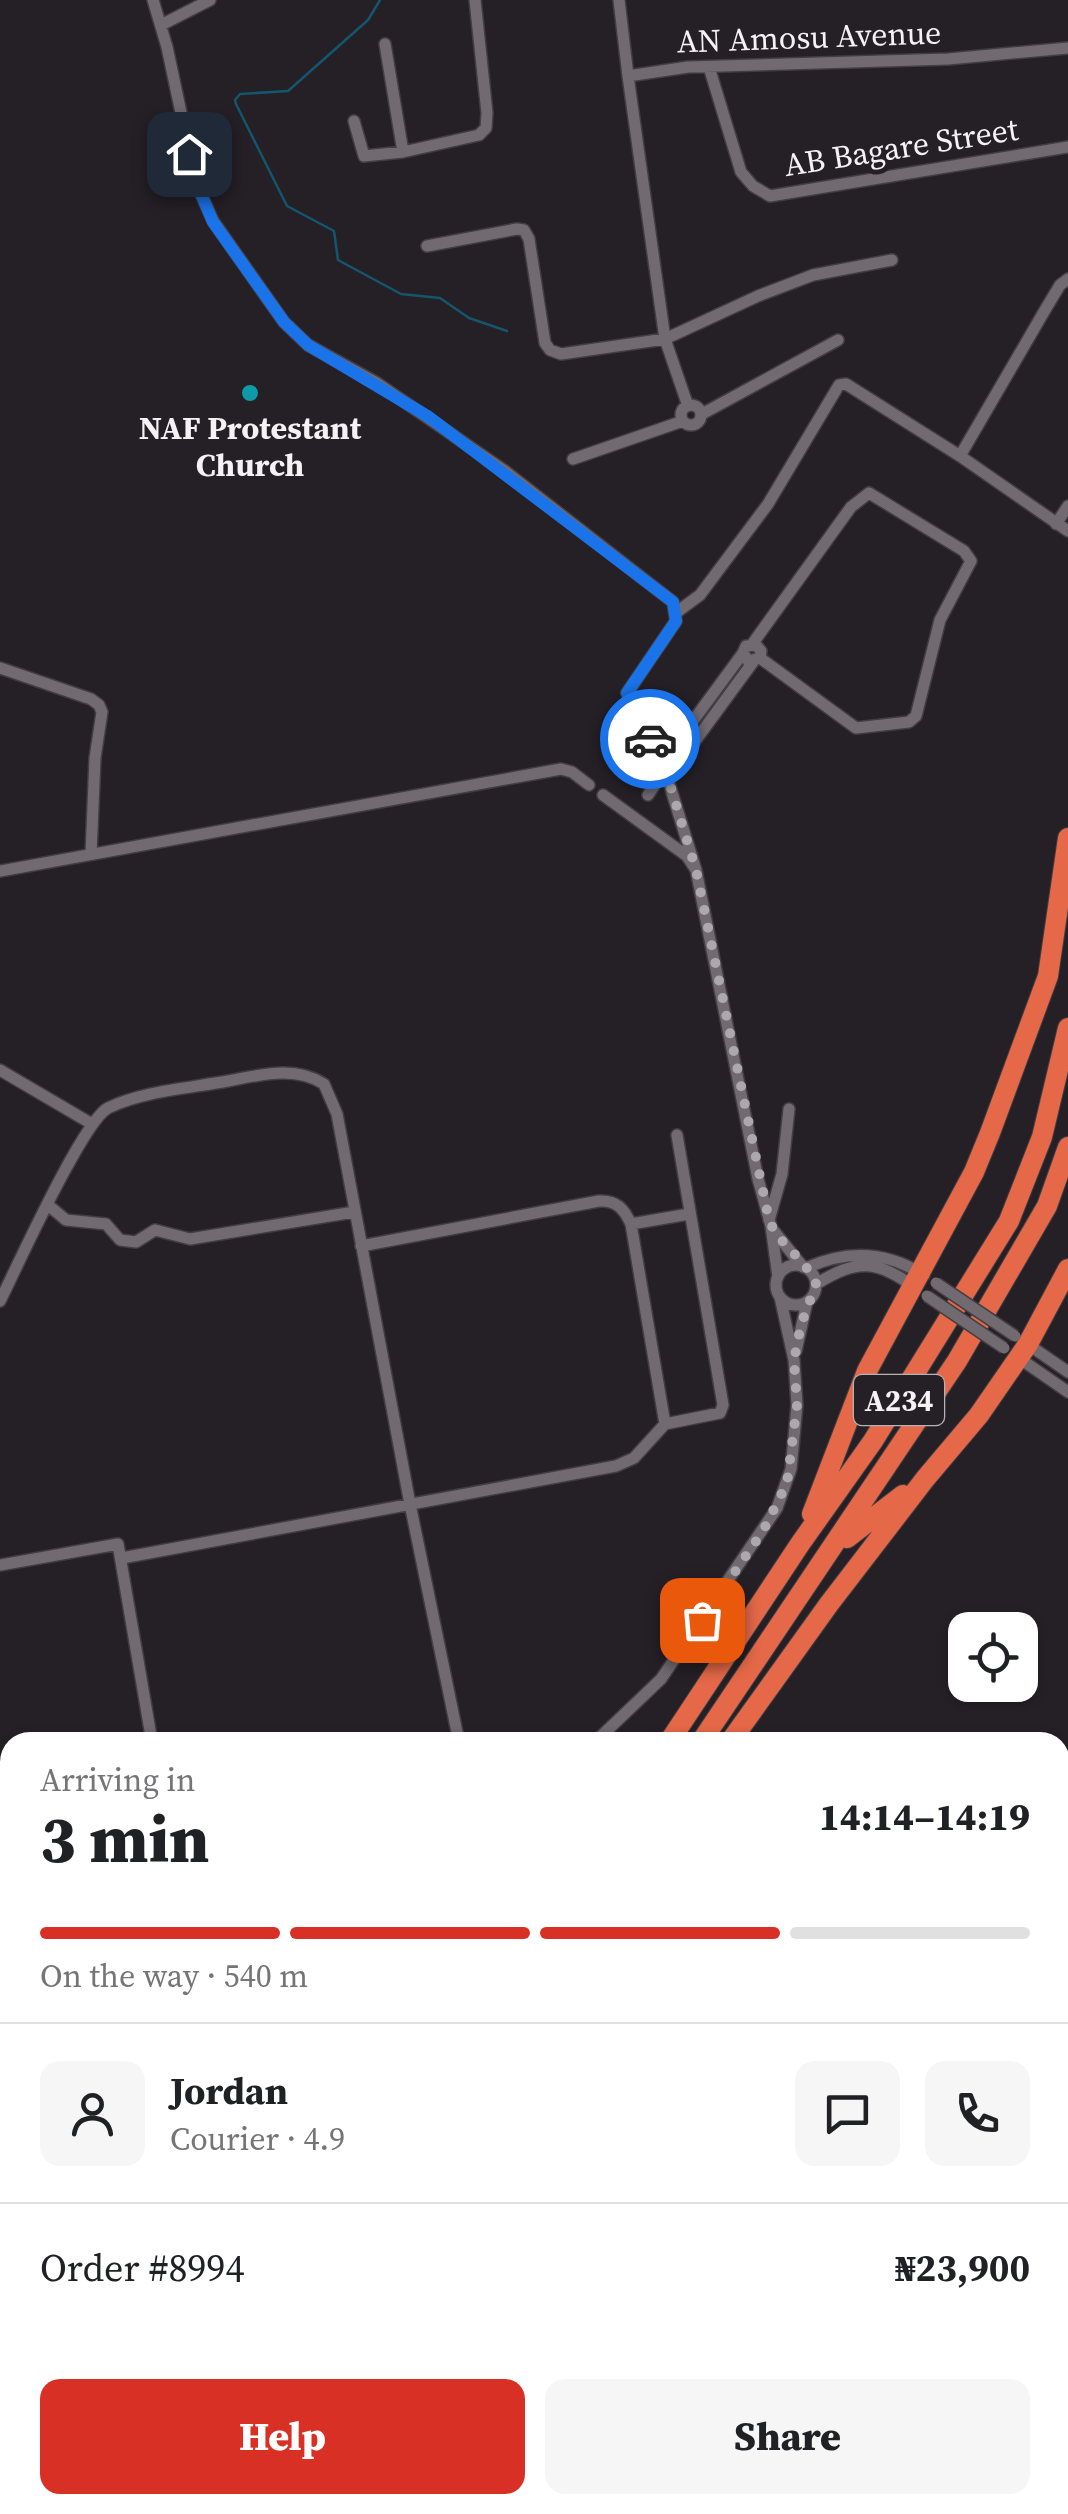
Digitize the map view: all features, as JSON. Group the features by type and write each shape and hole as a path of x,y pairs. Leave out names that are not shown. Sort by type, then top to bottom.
{"highway":[{"path":"1048,976 1068,838"},
{"path":"800,1544 867,1371 924,1284 974,1172 1068,929"},
{"name":"A234","path":"676,1732 882,1426 1010,1221 1042,1137 1068,1028"},
{"name":"A234","path":"708,1732 958,1361 1047,1206 1068,1147"},
{"path":"737,1732 828,1604 979,1415 1016,1346 1068,1269"},
{"path":"832,1549 925,1479"}],"street":[{"path":"153,0 196,182 213,222 284,322 308,345 377,383 444,428 675,606 676,621 627,693 665,770 696,870 770,1223 777,1287 794,1360 797,1405 793,1453 777,1508 661,1678 605,1732"},
{"path":"354,121 364,156 403,152 480,135 486,128 476,0"},
{"path":"618,0 665,339 688,406"},
{"path":"160,25 202,2"},
{"path":"385,44 403,152"},
{"name":"AN Amosu Avenue","path":"628,76 709,67 948,60 1068,48"},
{"name":"AB Bagare Street","path":"709,67 741,172 752,186 770,196 1068,146"},
{"path":"427,246 517,228 524,230 529,239 542,328 550,350 561,354 665,339 813,275 892,260"},
{"path":"960,456 1060,285 1068,279"},
{"path":"573,459 682,421 695,424 702,414 838,340"},
{"path":"675,606 700,595 768,504 839,385 846,384 960,456 1068,532"},
{"path":"688,406 697,407 702,414"},
{"path":"682,421 682,412 688,406"},
{"path":"648,796 679,750 752,658 761,650 753,643 851,507 869,492 964,551 970,560 940,620 916,716 909,722 856,728 752,658"},
{"path":"1056,524 1068,506"},
{"path":"0,668 100,705 90,854"},
{"path":"0,871 561,769 590,784"},
{"path":"604,795 687,856 696,870"},
{"path":"0,1070 92,1124"},
{"path":"0,1301 99,1115 114,1106 160,1094 260,1075 303,1074 319,1080 329,1090 337,1114 457,1732"},
{"path":"770,1223 782,1174 789,1109"},
{"path":"122,1558 616,1466 634,1458 665,1424 720,1413 723,1405 677,1136"},
{"path":"360,1246 599,1201 620,1207 631,1224 665,1424"},
{"path":"48,1205 66,1220 106,1224 120,1240 136,1242 154,1230 190,1239 354,1212"},
{"path":"631,1224 689,1214"},
{"path":"770,1223 816,1284 794,1360"},
{"path":"778,1277 786,1268 820,1262 873,1254 896,1259 924,1284 1016,1346 1068,1372"},
{"path":"816,1284 839,1270 872,1264 924,1284"},
{"path":"780,1296 793,1305 808,1302"},
{"path":"1016,1346 1068,1392"},
{"path":"0,1565 118,1544 150,1732"}],"waterway":[{"path":"380,0 368,20 288,91 240,94 236,104 287,206 334,231 338,260 401,294 440,298 469,318 507,331"}],"way so far":[{"path":"650,739 668,778 696,870 769,1220 816,1284 801,1325 794,1360 797,1405 787,1483 763,1531 702,1620"}],"place":[{"name":"NAF Protestant Church","path":"250,393"}],"route":[{"path":"189,154 213,222 284,322 308,345 429,417 673,602 676,621 627,693 650,739"}]}
